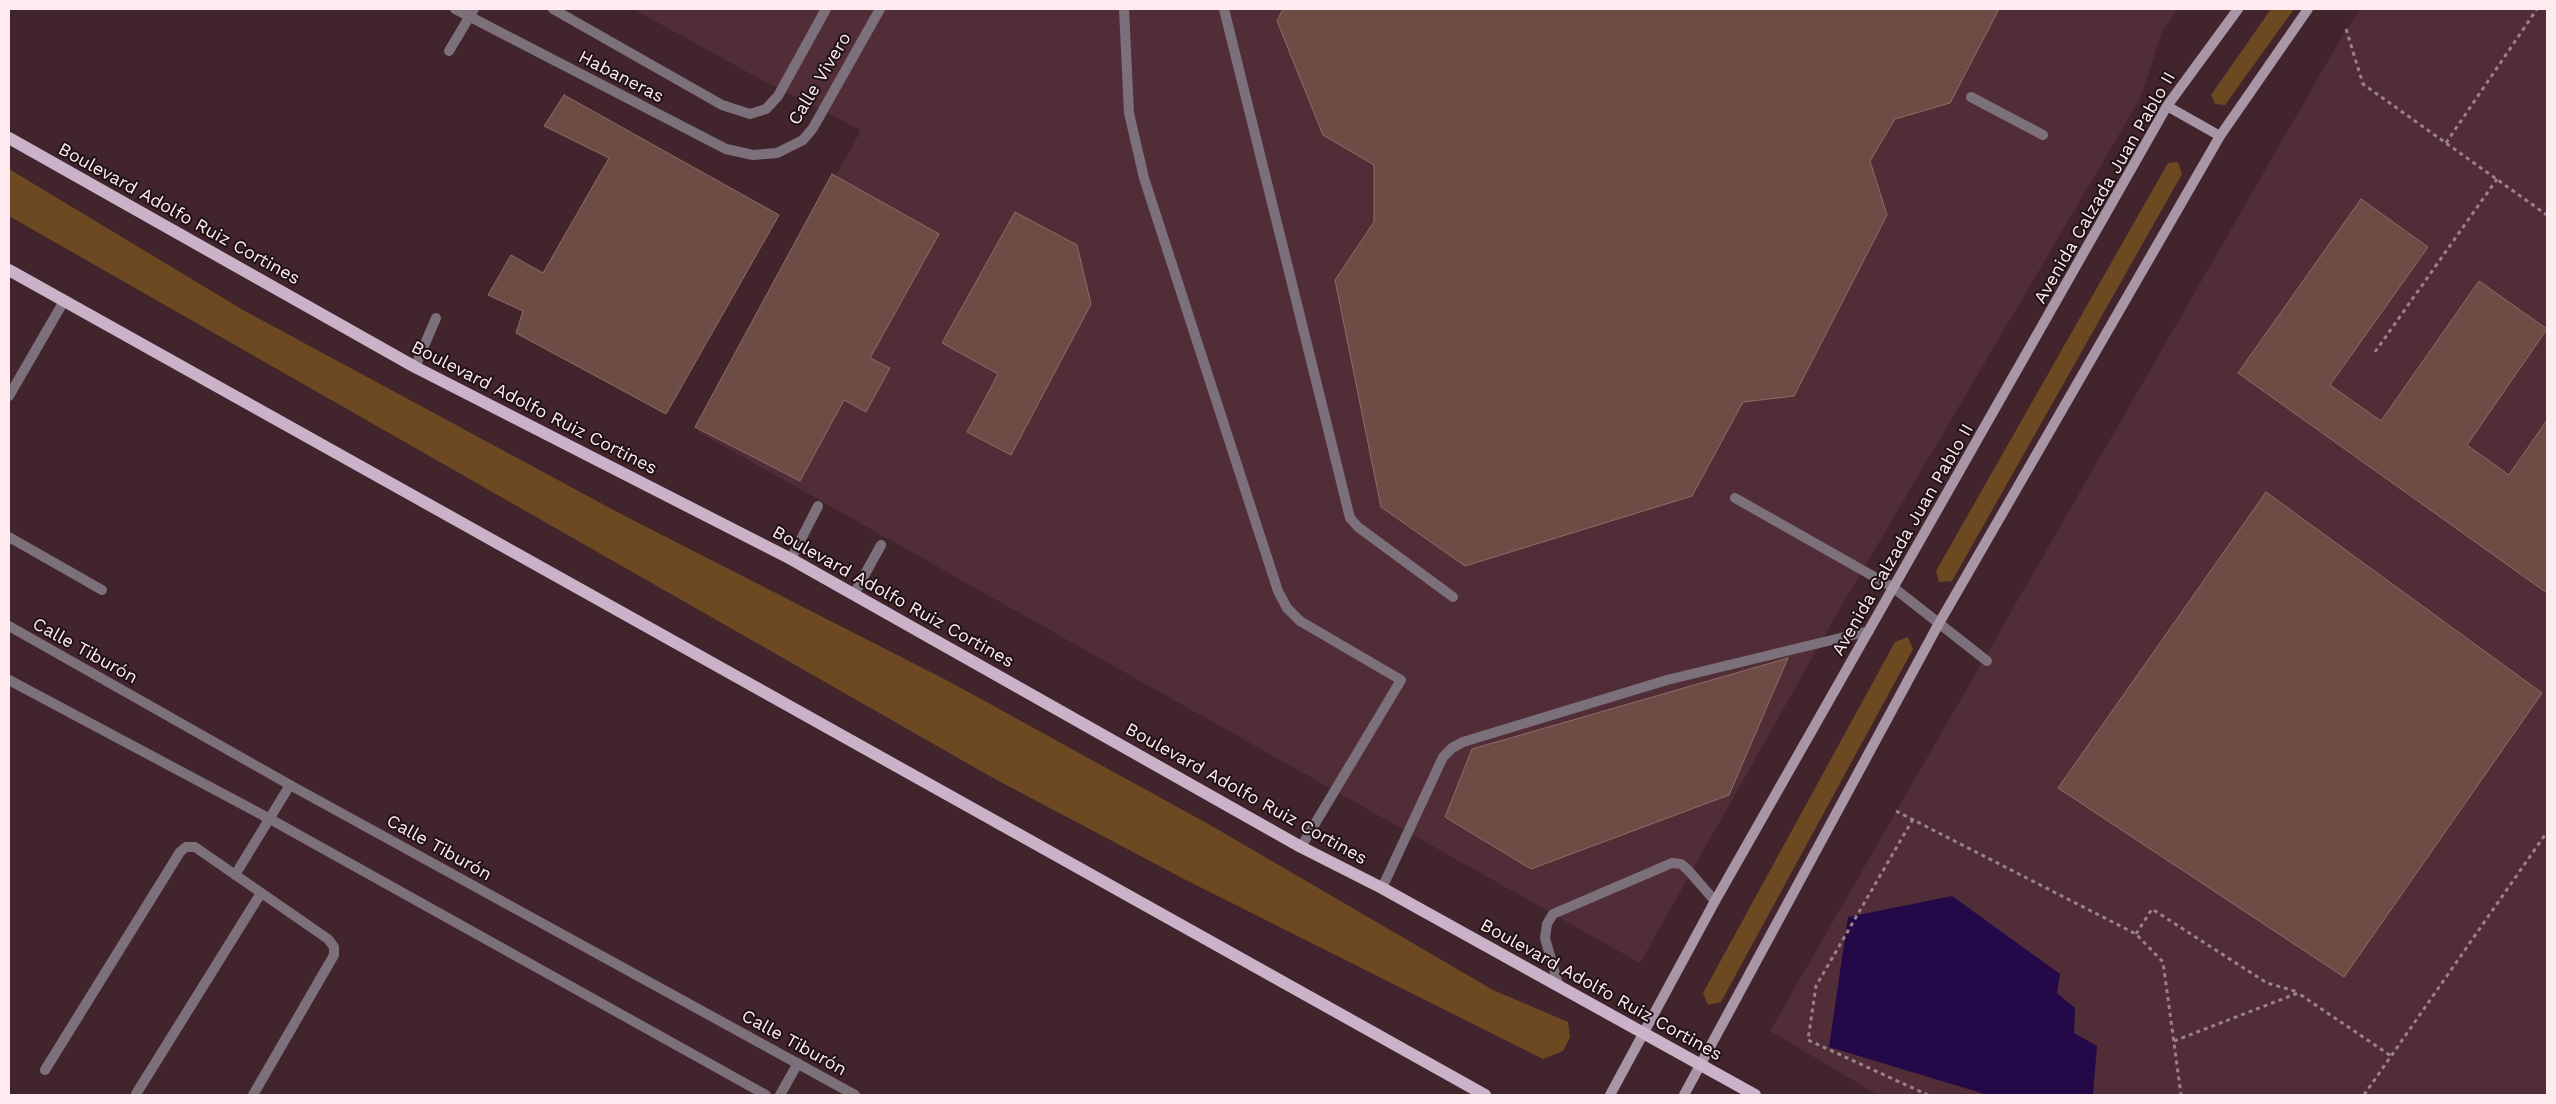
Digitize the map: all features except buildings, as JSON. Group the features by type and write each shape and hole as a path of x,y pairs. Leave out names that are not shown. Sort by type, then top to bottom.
{"main road":[{"name":"Avenida Calzada Juan Pablo II","path":"1610,1095 1715,901 2168,106 2238,9"},
{"path":"1684,1095 1938,625 2220,136 2308,9"},
{"path":"2168,106 2220,136"},
{"name":"Boulevard Adolfo Ruiz Cortines","path":"9,138 415,367 791,559 1301,846 1382,888 1754,1095"},
{"path":"9,270 1485,1095"}],"street":[{"name":"Habaneras","path":"454,9 472,13 726,150 753,155 778,153"},
{"name":"Habaneras","path":"553,9 722,105 750,114"},
{"name":"Calle Vivero","path":"750,114 766,109 778,96 826,9"},
{"name":"Calle Vivero","path":"778,153 803,140 814,128 880,9"},
{"path":"1124,9 1129,114 1144,178 1278,592 1287,608 1300,621 1401,680 1301,846"},
{"path":"1224,9 1350,518 1358,527 1453,597"},
{"path":"449,51 472,13"},
{"path":"1971,97 2043,135"},
{"path":"9,396 64,302"},
{"path":"415,367 436,318"},
{"path":"1736,498 1894,588 1938,625 1987,661"},
{"path":"791,559 818,506"},
{"path":"9,537 102,590"},
{"path":"854,594 881,545"},
{"name":"Calle Tiburón","path":"9,626 290,784 855,1095"},
{"path":"1382,888 1443,757 1458,745 1667,680 1870,631"},
{"path":"9,680 270,819 766,1095"},
{"path":"235,875 290,784"},
{"path":"45,1070 180,852 186,847 195,847 328,939 334,947 334,954 253,1095"},
{"path":"1559,986 1545,938 1547,924 1553,914 1672,863 1680,864 1688,870 1715,901"},
{"path":"136,1094 261,893"},
{"path":"780,1095 798,1063"}],"path":[{"path":"2446,143 2537,9"},
{"path":"2346,29 2363,84 2547,215"},
{"path":"2375,352 2497,179"},
{"path":"1896,811 2136,934 2163,962 2181,1095"},
{"path":"1913,819 1816,986 1808,1040 1928,1095"},
{"path":"2364,1095 2547,832"},
{"path":"2136,934 2152,909 2267,983 2298,992 2391,1056"},
{"path":"2174,1041 2298,992"}],"shaded area":[{"path":"633,9 2177,9 2161,34 2141,97 1838,612 1640,963 697,431 861,130 762,80"},
{"path":"2271,9 2294,9 2225,105 2215,104 2211,95"},
{"path":"2361,9 2547,9 2547,1095 1878,1095 1770,1031 2344,33"},
{"path":"2178,162 2182,174 1952,581 1939,582 1936,571 2168,163"},
{"path":"9,169 243,310 619,513 950,682 1210,825 1493,990 1568,1022 1570,1037 1563,1051 1543,1059 1186,880 995,779 9,216"},
{"path":"1908,637 1913,649 1721,1002 1708,1005 1703,993 1895,642"},
{"path":"1952,896 2060,974 2057,993 2075,1008 2074,1033 2097,1046 2093,1095 1988,1095 1829,1047 1848,917"}]}
